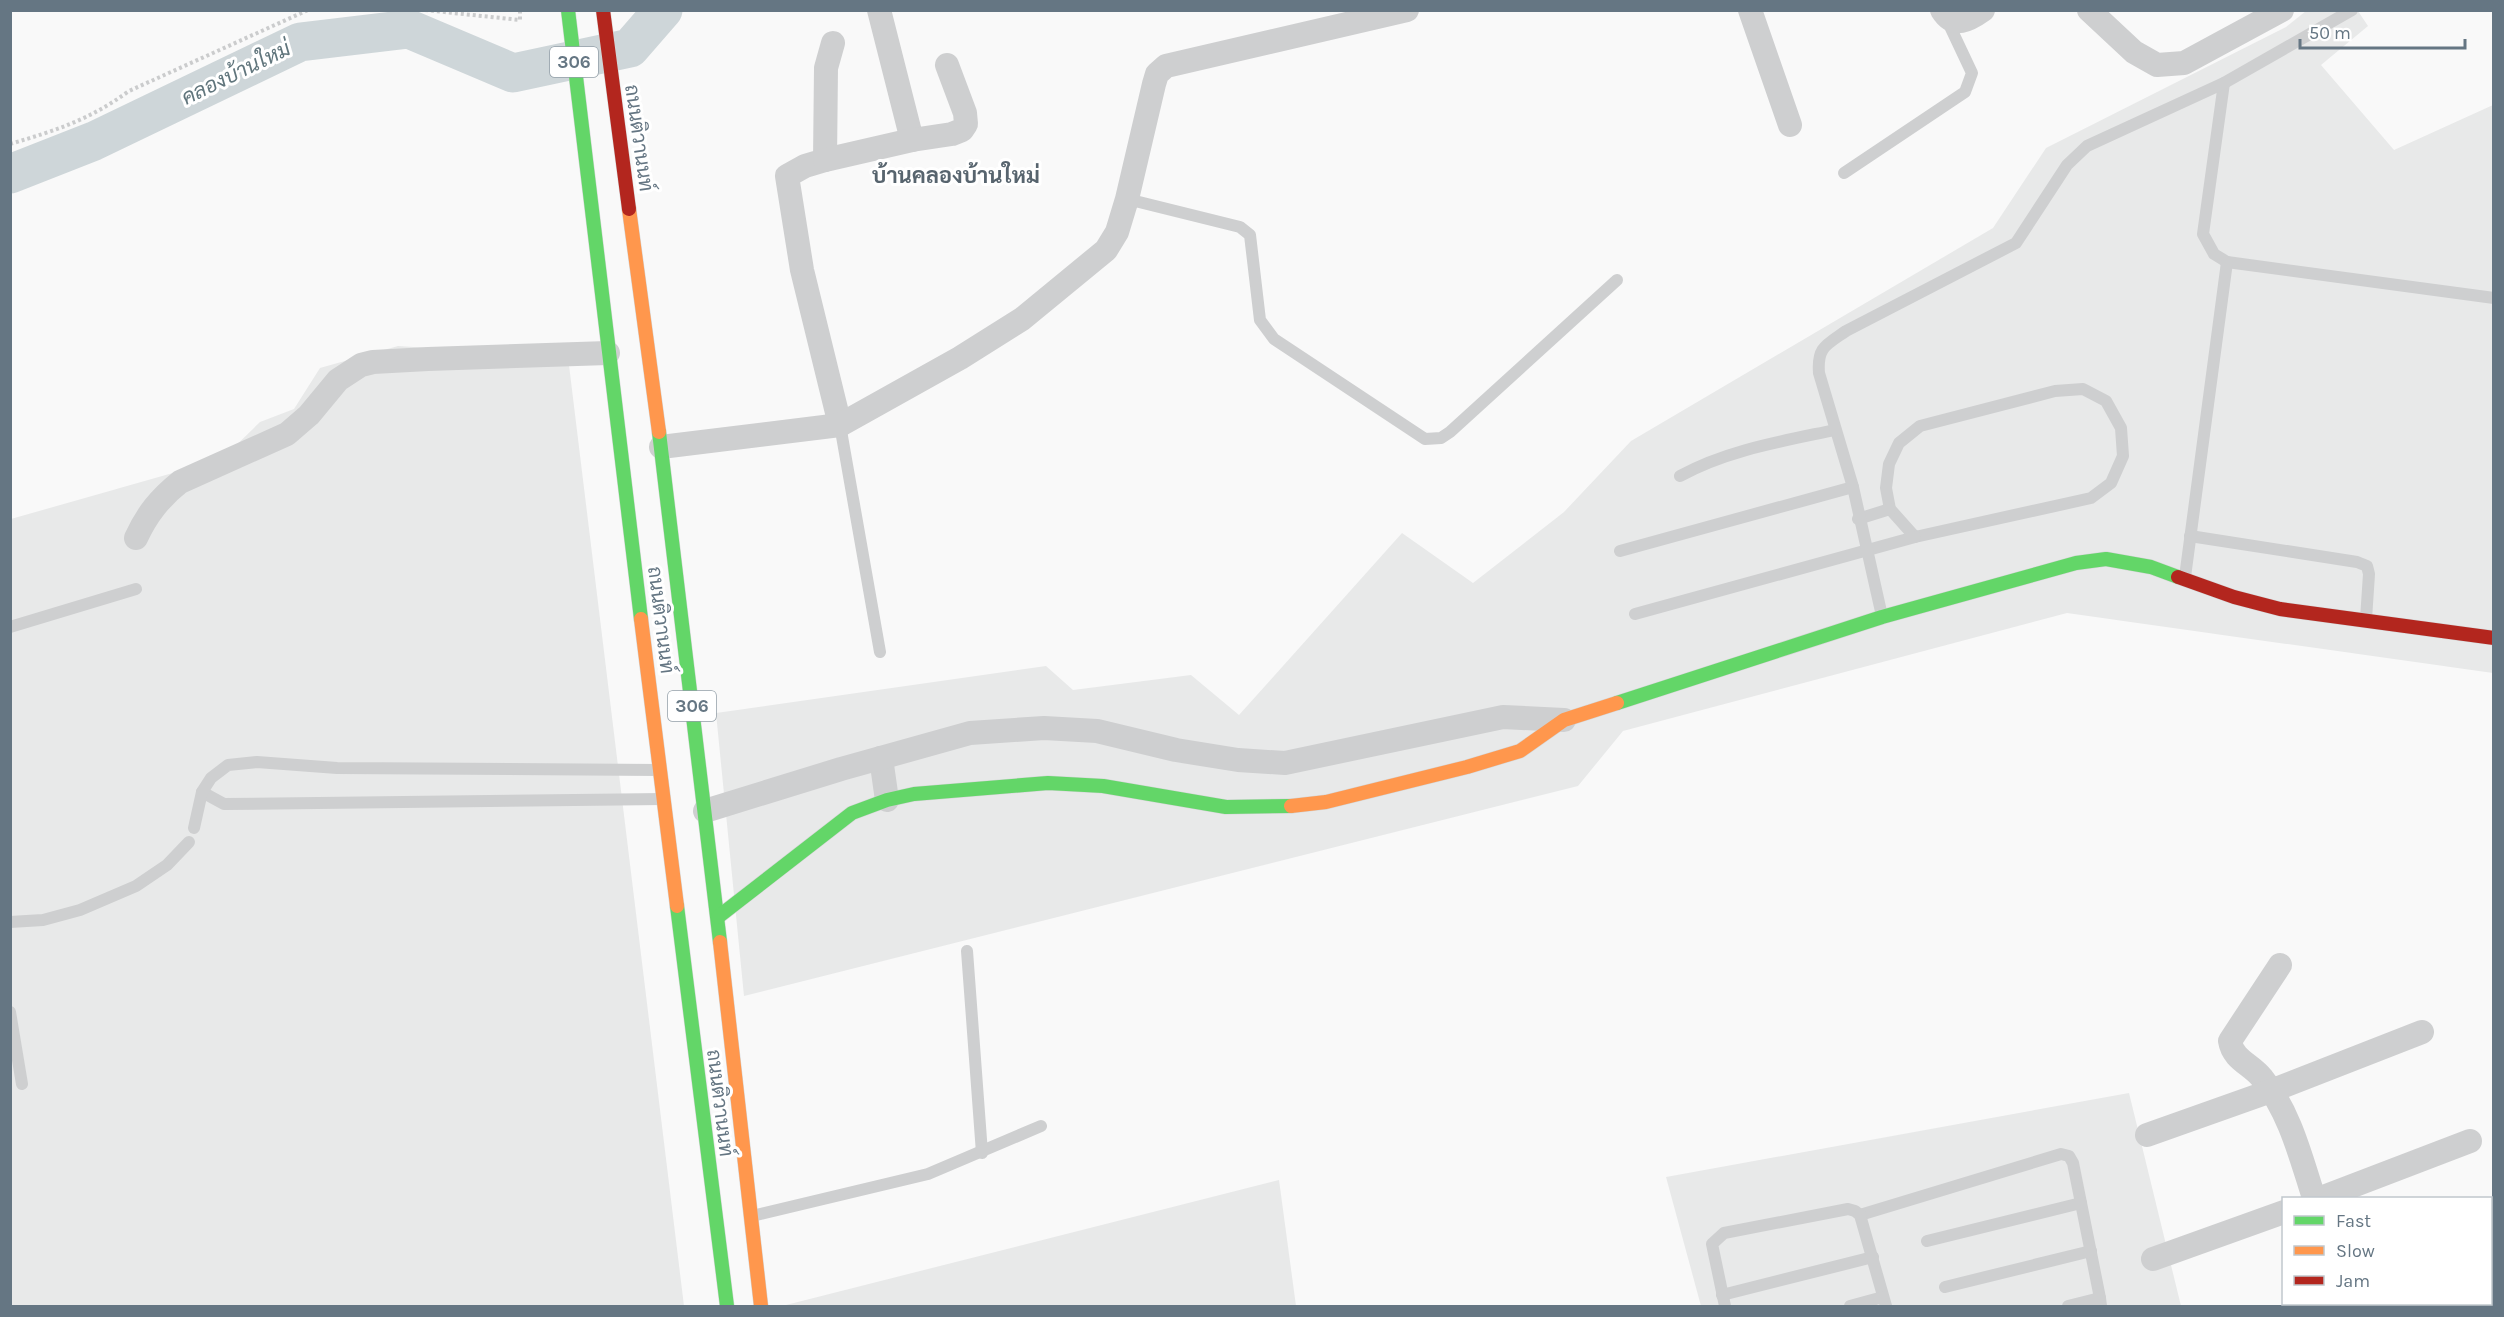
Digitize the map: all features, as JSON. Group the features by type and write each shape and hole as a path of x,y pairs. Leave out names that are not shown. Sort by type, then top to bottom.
{"main road":[{"name":"ถนนติวานนท์","path":"568,10 608,353 727,1306"},
{"name":"ถนนติวานนท์","path":"603,10 661,447 718,917 761,1306"},
{"path":"718,917 852,813 887,800 914,794 1048,783 1103,786 1226,807 1286,807 1326,802 1520,752 1564,720 1882,617 2076,562 2106,559 2151,567 2234,597 2280,609 2493,637"}],"street":[{"path":"879,10 912,140"},
{"path":"661,447 840,425 960,358 1022,320 1106,250 1117,232 1127,199 1157,74 1166,66 1333,18 1407,10"},
{"path":"1750,10 1790,125"},
{"path":"1944,13 1956,21 1965,22 1983,10"},
{"path":"2089,10 2134,52 2157,65 2184,63 2282,10"},
{"path":"825,160 826,68 833,43"},
{"path":"840,425 802,270 787,176 804,166 825,160 962,130 966,124 965,113 947,66"},
{"path":"136,538 146,516 165,494 180,482 275,442 309,415 338,380 361,365 373,362 428,359 608,353"},
{"path":"705,811 970,733 1044,728 1097,731 1176,750 1238,760 1285,763 1503,717 1564,720"},
{"path":"881,758 887,800"},
{"path":"2280,965 2230,1041 2231,1049 2236,1057 2261,1077 2271,1091 2295,1137 2314,1197"},
{"path":"2147,1135 2271,1091 2422,1032"},
{"path":"2324,1197 2470,1141"},
{"path":"2153,1259 2282,1212"}],"lane":[{"path":"1882,617 1858,519 1853,488 1819,373 1818,357 1825,345 2016,243 2067,165 2087,146 2224,83 2352,10"},
{"path":"1844,173 1965,92 1972,73 1944,13"},
{"path":"2224,83 2203,234 2214,254 2227,262 2493,298"},
{"path":"1127,199 1240,227 1246,231 1250,235 1260,320 1274,339 1425,439 1441,438 1450,432 1617,280"},
{"path":"2185,578 2227,262"},
{"path":"1635,614 1915,537 2091,498 2111,483 2122,456 2121,428 2106,401 2083,389 2055,391 1920,426 1899,443 1889,464 1886,488 1890,509 1915,537"},
{"path":"840,425 880,652"},
{"path":"1680,476 1754,447 1835,430"},
{"path":"1620,551 1853,488"},
{"path":"1858,519 1890,509"},
{"path":"2190,536 2357,562 2367,566 2369,574 2366,620"},
{"path":"10,627 136,589"},
{"path":"194,828 202,792 211,778 228,765 257,762 337,768 661,770"},
{"path":"202,792 224,804 663,799"},
{"path":"10,922 43,920 81,910 136,886 167,865 189,842"},
{"path":"968,951 982,1153"},
{"path":"10,1012 22,1084"},
{"path":"751,1216 928,1174 1041,1126"},
{"path":"1860,1215 2061,1154 2068,1156 2073,1163 2100,1302 2068,1306"},
{"path":"1927,1241 2081,1203"},
{"path":"1850,1306 1885,1302 1873,1257 1860,1215 1855,1211 1840,1210 1724,1233 1712,1244 1724,1301 1873,1257"},
{"path":"1945,1287 2091,1251"}],"path":[{"path":"10,144 71,126 104,109 129,91 308,10"},
{"path":"425,10 520,20 520,10"}],"shaded area":[{"path":"2306,11 2358,11 2368,26 2321,65 2394,150 2493,105 2493,673 2067,613 1623,731 1578,786 744,996 716,713 1046,666 1073,690 1191,675 1239,715 1402,533 1473,583 1564,512 1631,441 1993,228 2046,148 2286,27"},
{"path":"398,346 568,357 684,1306 11,1306 11,519 222,459 260,422 294,409 320,368"},
{"path":"2129,1093 2181,1306 1701,1306 1666,1177"},
{"path":"1279,1180 1296,1306 786,1306 786,1305"}],"waterway":[{"name":"คลองบ้านใหม่","path":"10,174 94,141 300,42 409,29 513,73 630,48 663,10"}],"traffic: fast":[{"path":"568,10 641,619"},
{"path":"659,432 720,942"},
{"path":"1617,703 1882,617 2076,563 2106,559 2151,567 2178,577"},
{"path":"718,917 852,813 887,800 914,794 1048,783 1103,786 1226,807 1291,806"},
{"path":"677,906 727,1306"}],"traffic: slow":[{"path":"629,209 659,432"},
{"path":"641,619 677,906"},
{"path":"1291,806 1326,802 1467,767 1520,751 1564,720 1617,703"},
{"path":"720,942 761,1306"}],"traffic: jam":[{"path":"603,10 629,209"},
{"path":"2178,577 2234,597 2280,609 2494,638"}],"district":[{"name":"บ้านคลองบ้านใหม่","path":"956,176"}]}
